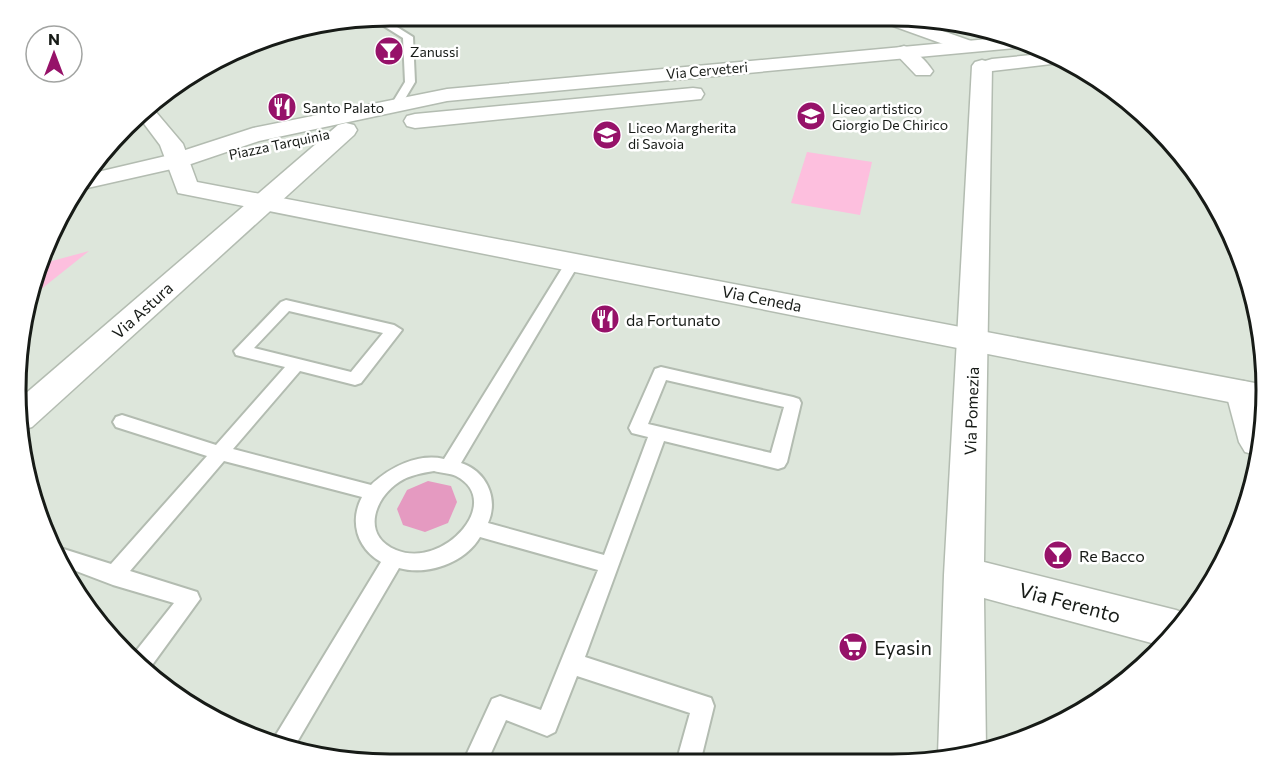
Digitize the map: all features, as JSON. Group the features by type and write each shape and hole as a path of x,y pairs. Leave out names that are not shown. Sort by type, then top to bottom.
{"street":[{"path":"902,26 964,62"},
{"name":"Via Cerveteri","path":"900,74 923,72 964,62 1011,46"},
{"name":"Via Cerveteri","path":"346,130 375,124 414,108 499,89 904,52 964,62 1044,59"},
{"path":"904,52 923,72"},
{"name":"Via Pomezia","path":"962,747 964,575 973,340 964,62"},
{"name":"Via Cerveteri","path":"414,108 710,92"},
{"name":"Piazza Tarquinia","path":"177,161 253,135 414,108"},
{"path":"150,116 171,144 187,188 264,202"},
{"name":"Piazza Tarquinia","path":"177,161 237,153 346,130"},
{"name":"Piazza Tarquinia","path":"264,202 346,130"},
{"path":"92,181 177,161"},
{"name":"Via Ceneda","path":"264,202 1251,395"},
{"name":"Via Astura","path":"26,413 264,202"},
{"path":"1251,395 1255,424"},
{"name":"Via Ferento","path":"964,575 1168,628"}],"lane":[{"path":"390,26 408,37 414,108"},
{"path":"450,465 573,262"},
{"path":"286,305 394,330 355,379 297,364 242,351 286,305"},
{"path":"113,576 297,364"},
{"path":"661,373 793,403 778,462 658,432 638,428 661,373"},
{"path":"122,422 220,453 374,493"},
{"path":"479,754 500,707 546,724 610,565 658,432"},
{"path":"425,465 450,465 465,471 477,482 484,496 484,512 478,528 466,542 450,553 431,561 412,563 393,560 378,552 367,539 363,524 366,508 374,493 386,481 401,472 425,465"},
{"path":"478,528 610,565"},
{"path":"68,560 190,599 144,659"},
{"path":"286,739 393,560"},
{"path":"571,663 704,706 691,754"}],"shaded area":[{"path":"807,152 872,162 860,215 791,203"},
{"path":"89,251 40,290 49,262"},
{"path":"428,481 451,486 457,502 448,523 425,532 403,525 397,509 407,490"}],"place":[{"name":"Zanussi","path":"389,51"},
{"name":"Santo Palato","path":"282,107"},
{"name":"Liceo artistico Giorgio De Chirico","path":"811,116"},
{"name":"Liceo Margherita di Savoia","path":"607,135"},
{"name":"da Fortunato","path":"605,319"},
{"name":"Re Bacco","path":"1058,555"},
{"name":"Eyasin","path":"853,647"}]}
